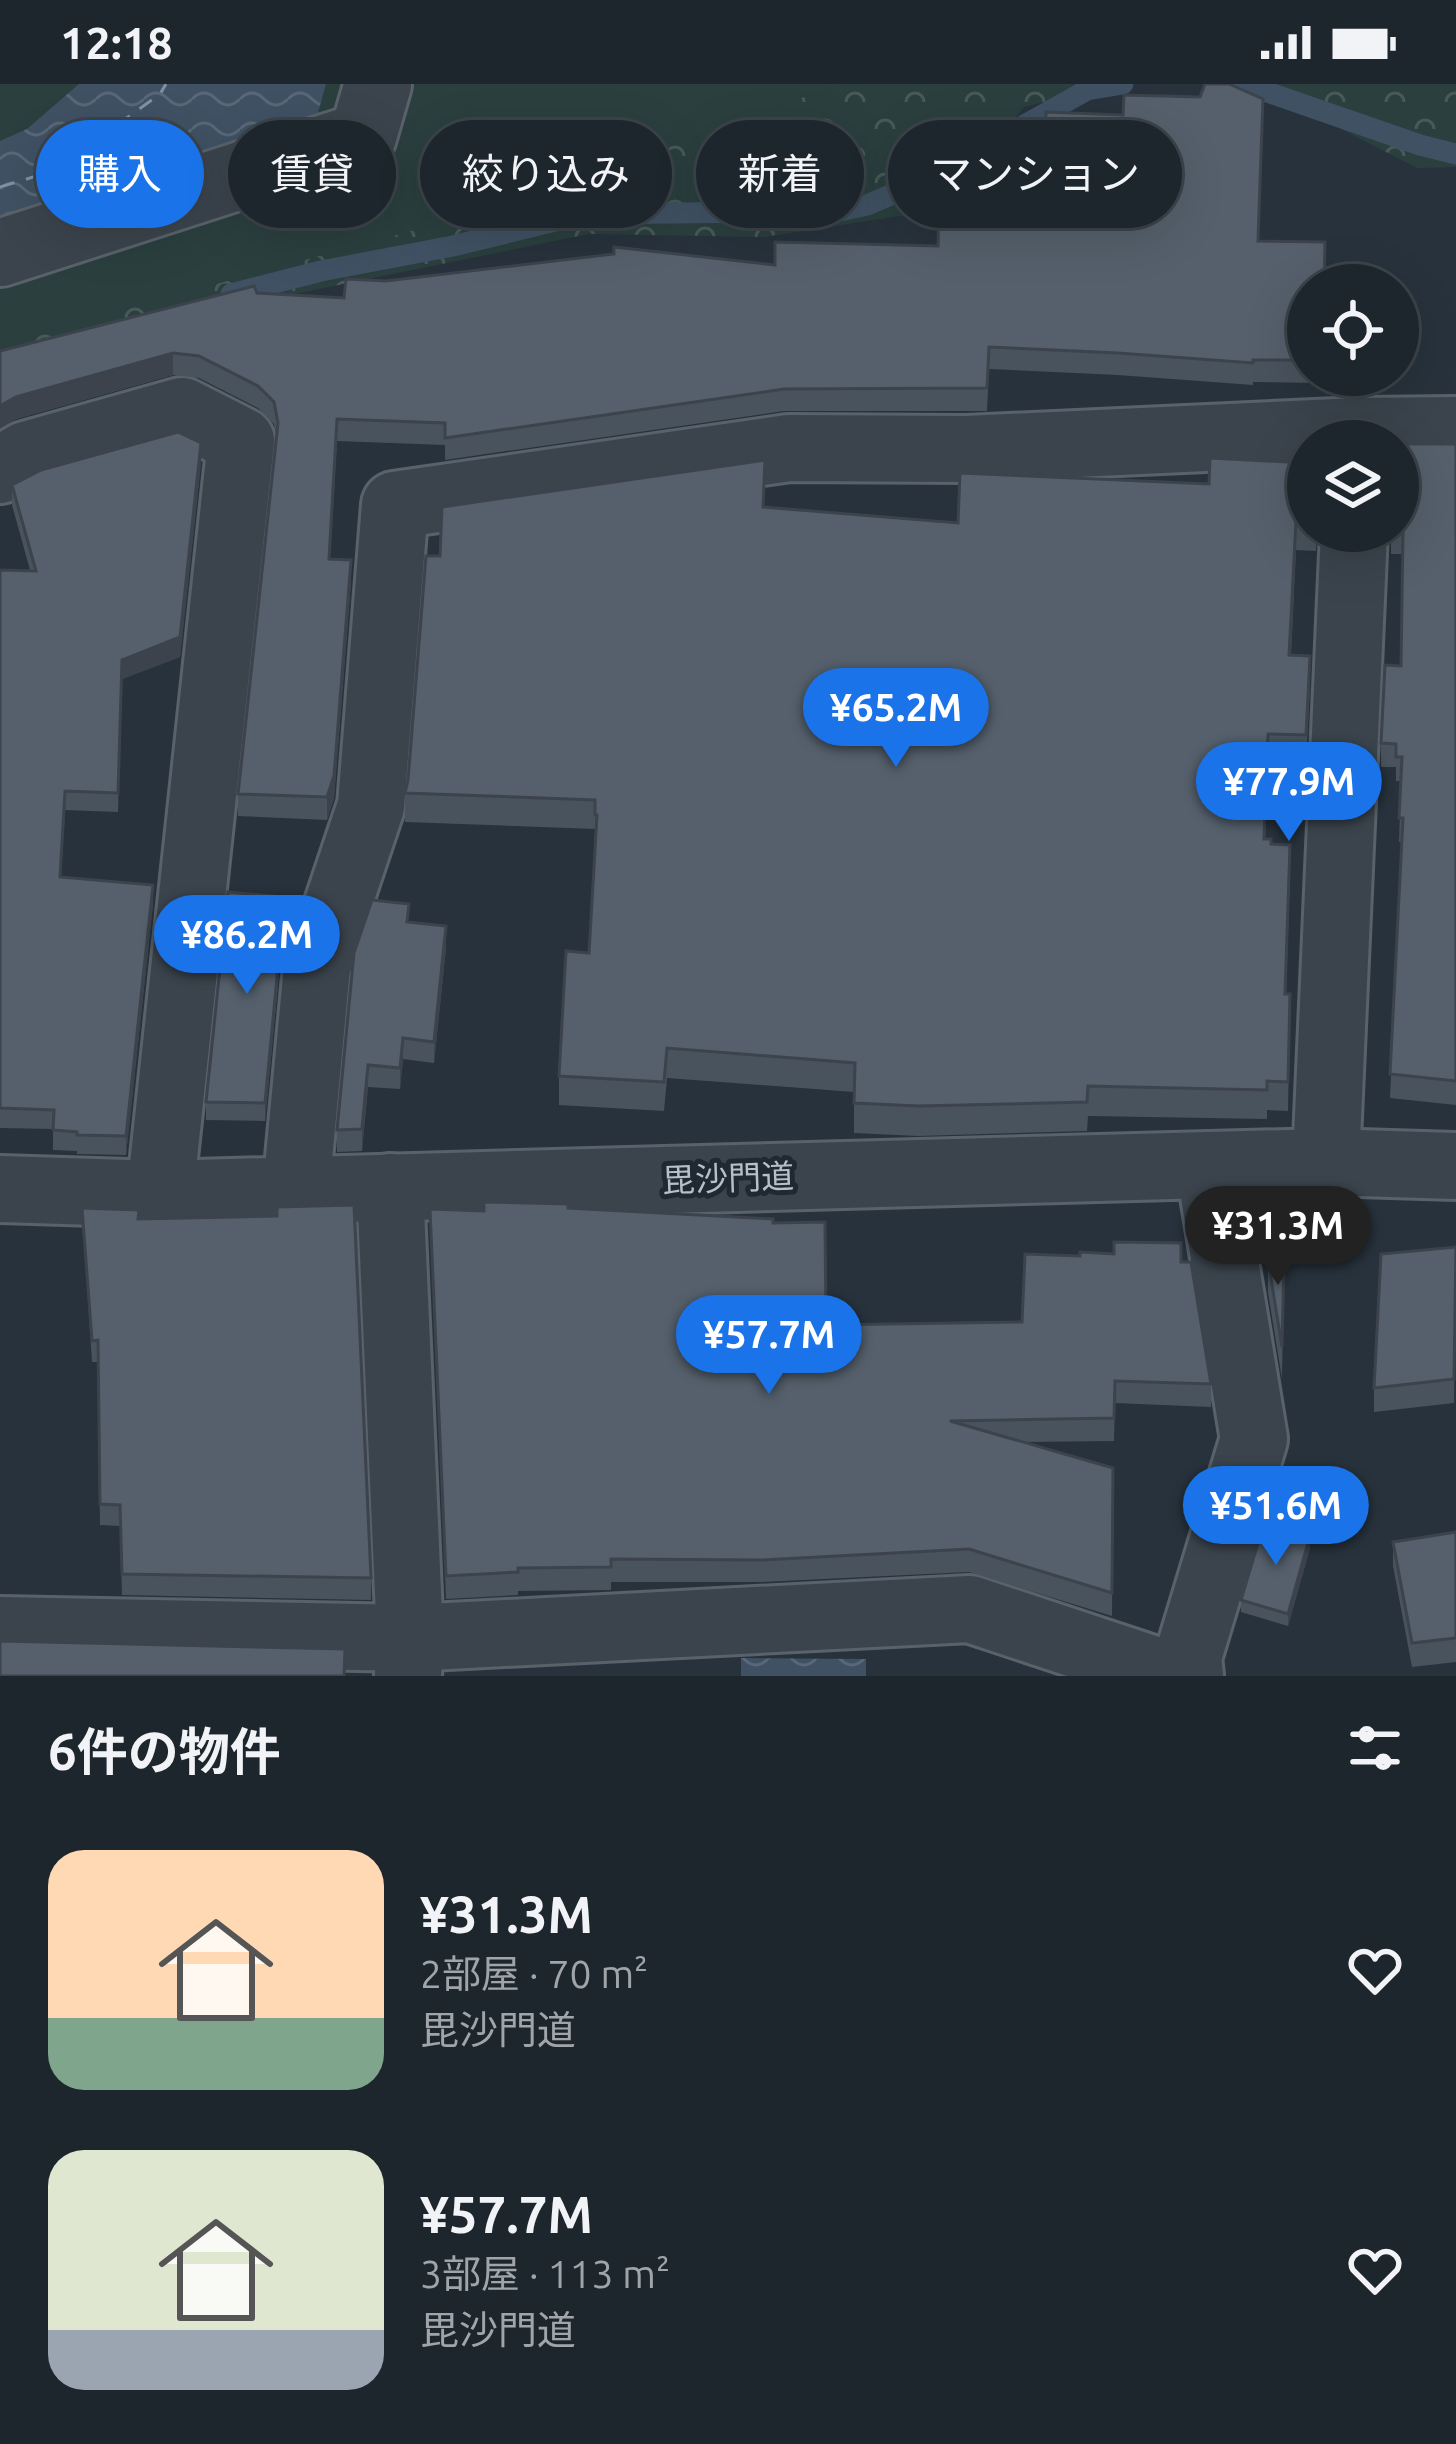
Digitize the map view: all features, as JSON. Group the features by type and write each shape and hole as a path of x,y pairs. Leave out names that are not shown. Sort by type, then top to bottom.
{"street":[{"path":"0,253 370,110"},
{"path":"0,470 26,455 182,411 241,441 160,1194"},
{"path":"1419,432 1456,430"},
{"path":"296,1190 317,967 371,806 395,505 789,448 967,449 1287,438"},
{"path":"1326,1162 1353,552"},
{"name":"毘沙門道","path":"0,1190 160,1194 1326,1162 1456,1166"},
{"path":"1190,1676 1188,1657 1254,1439 1209,1165"},
{"path":"389,1187 409,1657"},
{"path":"0,1630 409,1657 970,1609 1172,1676"}],"green space":[{"path":"0,84 840,84 742,120 696,120 696,137 672,146 672,120 420,120 422,228 113,312 0,348"},
{"path":"713,84 1115,84 1024,107 1013,120 888,120 888,218 864,221 864,120 696,120 696,228 822,228 764,237 589,234 0,354 0,269 158,228 204,228 204,216 228,210 228,228 396,228 396,166 420,160 420,228 672,228 672,120 574,120"},
{"path":"1254,84 1456,84 1456,167 1417,168"}],"water":[{"path":"79,84 326,84 316,120 228,120 228,153 204,160 204,120 37,120"},
{"path":"36,121 36,210 0,221 0,141"},
{"path":"741,1658 866,1659 866,1676 741,1676"}],"building":[{"path":"1205,84 1229,84 1263,99 1258,241 1325,242 1324,264 1287,264 1287,360 1253,363 989,347 987,388 784,389 445,438 445,423 337,419 329,559 351,560 334,776 327,797 238,794 278,423 274,402 258,386 199,356 173,353 16,397 0,406 0,351 254,286 257,293 344,298 346,279 386,281 614,254 614,247 775,265 775,242 938,246 938,228 1182,228 1182,120 1046,120 1046,112 1123,115 1124,95 1200,97"},
{"path":"178,432 201,443 180,637 122,660 118,793 65,791 60,877 153,885 126,1136 77,1135 53,1130 54,1110 0,1108 0,570 36,571 12,485 41,470"},
{"path":"1419,444 1456,444 1456,1081 1390,1074 1402,757 1396,757 1396,744 1381,743 1385,665 1401,666 1403,552 1419,552"},
{"path":"1210,458 1287,462 1287,552 1294,552 1289,655 1310,656 1306,735 1268,734 1264,839 1290,845 1285,994 1290,994 1288,1082 1267,1081 1267,1090 1088,1086 1087,1102 854,1103 855,1063 667,1048 664,1082 559,1076 566,951 589,953 595,800 405,793 426,556 440,556 442,507 765,460 763,507 958,523 960,473 1209,484"},
{"path":"228,892 295,898 280,946 265,1103 206,1102"},
{"path":"372,900 409,904 407,922 446,926 434,1042 403,1038 400,1068 368,1065 362,1129 337,1130 354,953"},
{"path":"484,1202 568,1204 568,1208 773,1219 773,1223 825,1222 826,1325 1022,1322 1025,1254 1114,1254 1114,1242 1181,1243 1181,1262 1191,1262 1211,1384 1115,1381 1114,1418 950,1421 1113,1468 1112,1593 969,1549 762,1560 611,1559 611,1567 518,1568 518,1572 446,1576 430,1209 484,1211"},
{"path":"354,1205 371,1578 122,1574 120,1505 100,1504 98,1340 92,1341 82,1208 139,1210 138,1219 277,1216 277,1207"},
{"path":"1456,1247 1454,1379 1374,1388 1381,1254"},
{"path":"1284,1258 1282,1347 1268,1260"},
{"path":"1264,1523 1310,1536 1288,1614 1241,1600"},
{"path":"1456,1532 1456,1638 1412,1643 1393,1542"},
{"path":"0,1641 345,1649 344,1676 0,1676"}],"waterway":[{"path":"231,294 584,214 840,211 867,205 926,180 1087,90 1123,84"},
{"path":"1244,84 1456,154"}],"ferry route":[{"path":"0,187 53,171 160,94 166,84"}]}
